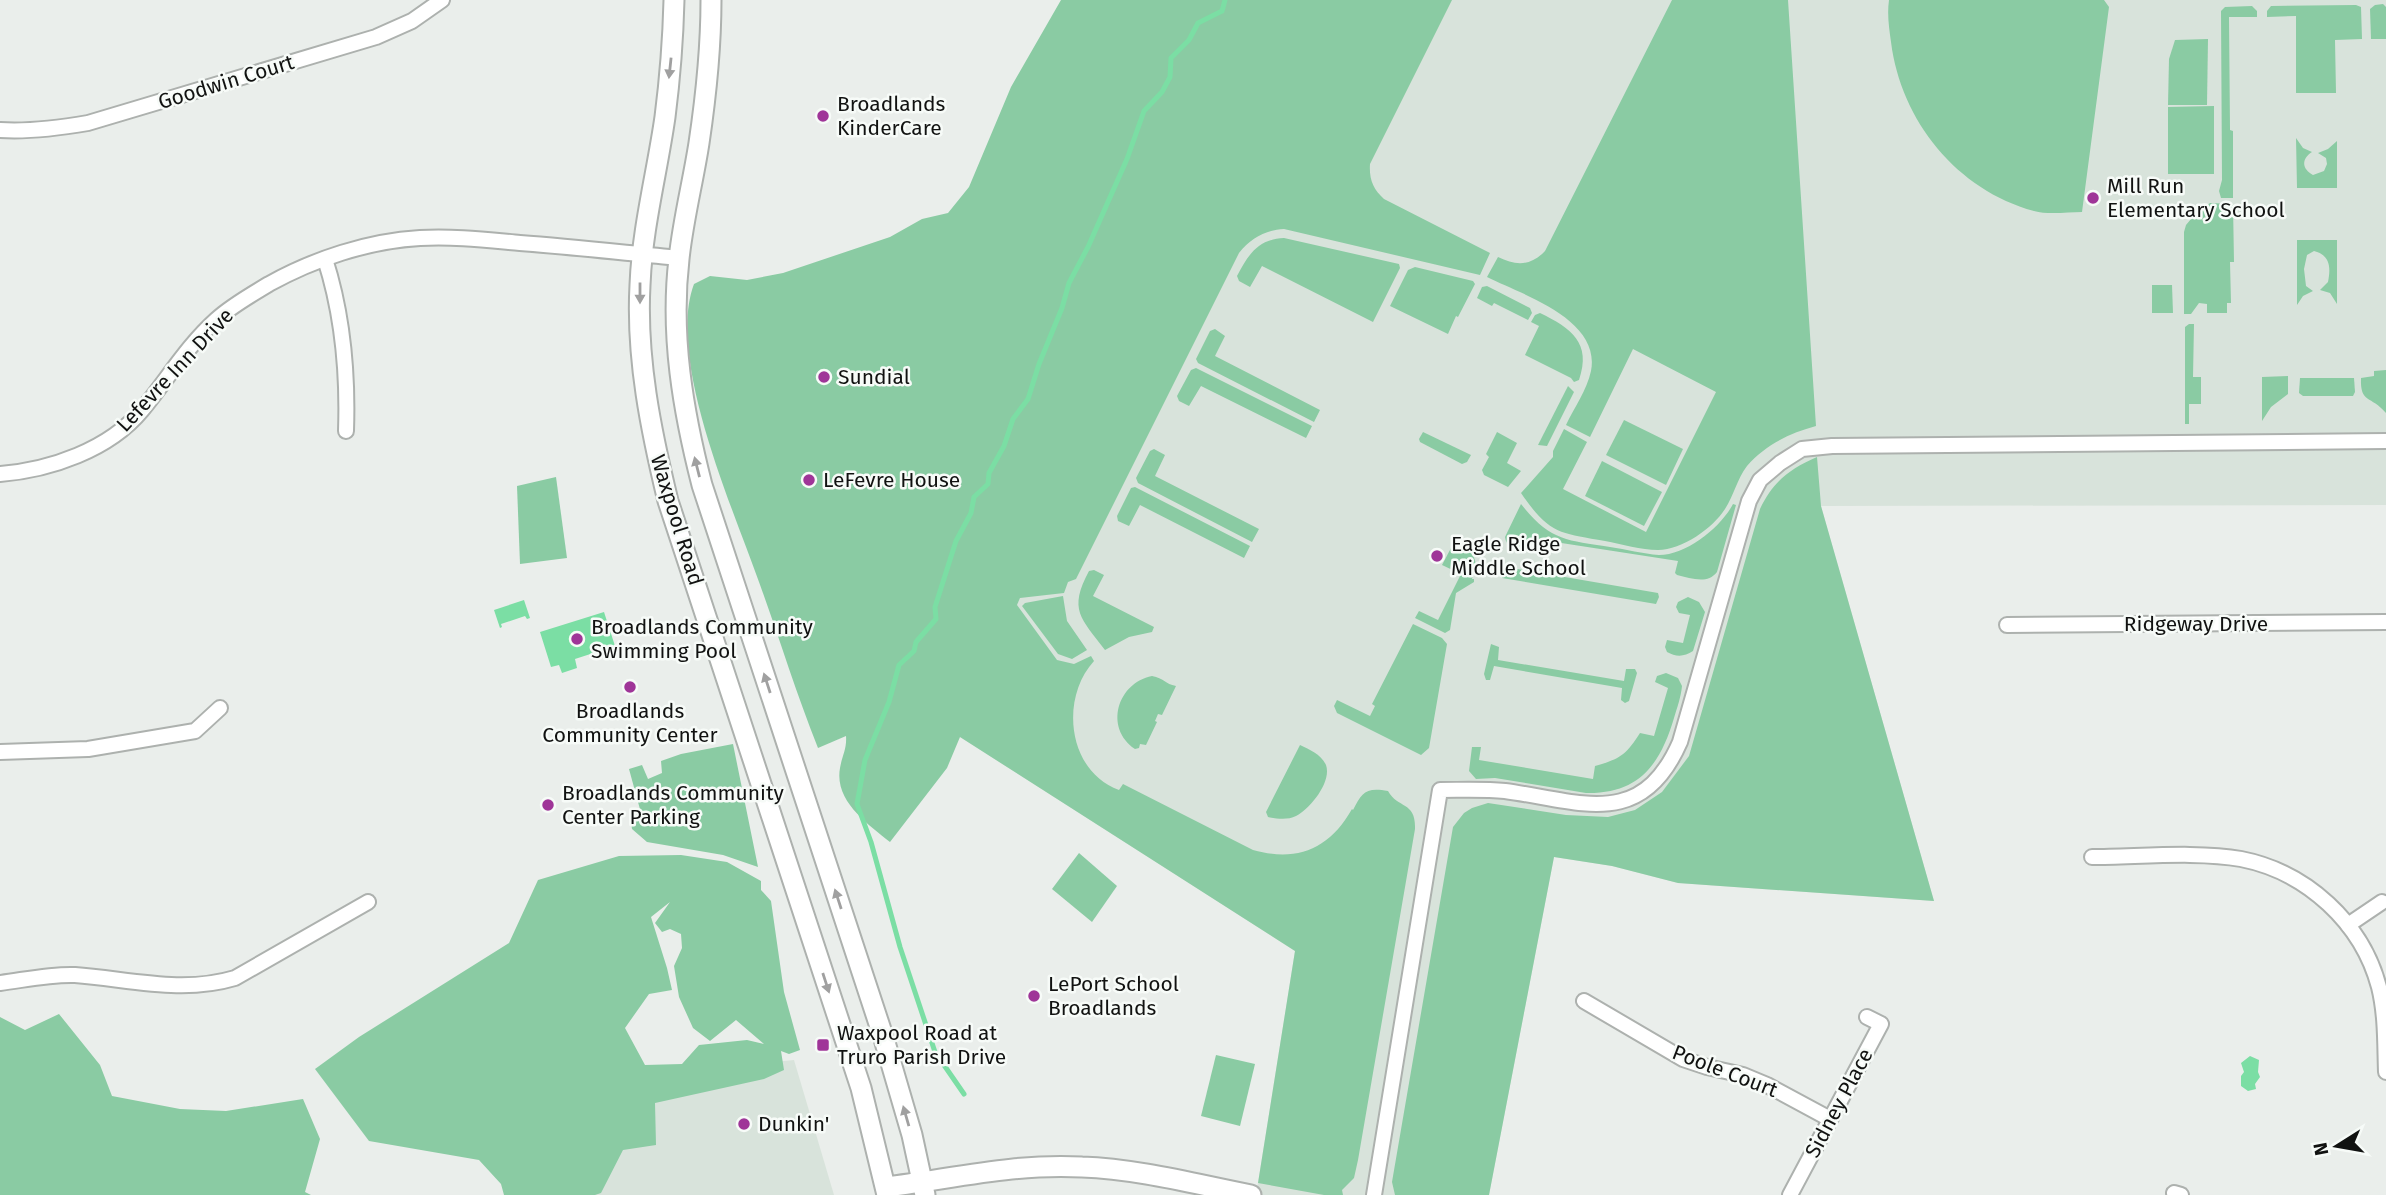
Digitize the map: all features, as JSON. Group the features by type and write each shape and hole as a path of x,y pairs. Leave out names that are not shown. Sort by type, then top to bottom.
{"street":[{"name":"Goodwin Court","path":"0,130 57,128 88,122 376,37 412,21 442,0"},
{"name":"Waxpool Road","path":"674,0 673,44 639,288 644,381 654,443 668,501 861,1088 886,1191 924,1189 1007,1169 1083,1167 1127,1171 1251,1195"},
{"name":"Waxpool Road","path":"710,0 708,77 679,258 676,331 681,385 690,437 702,485 884,1039 912,1135 924,1189"},
{"name":"Lefevre Inn Drive","path":"0,474 65,460 102,443 140,412 216,320 247,296 325,259 376,244 418,238 458,237 679,258"},
{"path":"325,259 337,303 345,349 348,396 346,431"},
{"path":"1374,1195 1440,790 1503,791 1597,806 1634,798 1662,776 1671,764 1680,743 1749,501 1760,480 1780,463 1802,449 1832,446 2386,441"},
{"name":"Ridgeway Drive","path":"2007,625 2386,622"},
{"path":"0,752 30,753 100,748 195,731 220,708"},
{"path":"2092,857 2241,859 2296,879 2316,893 2348,925 2368,957 2379,986 2384,1013 2386,1072"},
{"path":"0,983 62,975 188,987 212,985 234,978 368,902"},
{"path":"2348,925 2382,902"},
{"name":"Poole Court","path":"1584,1001 1683,1059 1743,1075 1830,1119"},
{"name":"Sidney Place","path":"1790,1195 1881,1024 1867,1017"}],"shaded area":[{"path":"1061,0 1452,0 1370,164 1370,174 1374,187 1384,199 1490,253 1480,275 1284,229 1265,233 1248,243 1239,253 1076,579 1068,582 1064,593 1020,598 1017,605 1057,660 1074,664 1091,656 1094,661 1083,676 1076,694 1074,732 1079,751 1088,767 1102,781 1119,790 1123,784 1253,850 1269,853 1297,853 1322,843 1343,823 1362,795 1369,791 1388,791 1413,814 1415,829 1358,1160 1354,1178 1342,1190 1343,1195 1324,1195 1258,1183 1295,951 960,737 947,768 890,842 854,811 842,791 840,780 846,736 818,748 720,475 695,392 689,352 688,315 694,284 710,276 747,280 783,273 890,237 922,219 948,213 969,187 1011,87"},
{"name":"Eagle Ridge Middle School","path":"1358,0 2386,0 2386,505 1821,506 1934,901 1678,883 1612,866 1554,857 1489,1195 1256,1195 1295,951 960,737 1169,252"},
{"path":"1672,0 1788,0 1816,426 1778,441 1754,459 1744,471 1725,509 1705,530 1687,542 1658,550 1576,536 1556,529 1539,517 1521,493 1553,457 1553,451 1564,429 1587,442 1563,489 1646,532 1716,392 1633,349 1590,437 1566,425 1591,371 1591,353 1584,337 1556,311 1487,277 1498,257 1523,263 1534,260 1545,251"},
{"path":"1889,0 2104,0 2109,7 2082,212 2040,212 2006,201 1981,187 1937,148 1920,125 1897,71 1889,26"},
{"path":"2383,4 2386,7 2386,39 2371,39 2370,9"},
{"path":"2252,6 2257,11 2257,17 2229,17 2233,198 2221,198 2221,11 2225,7"},
{"path":"2271,6 2361,7 2362,39 2335,40 2336,93 2296,93 2296,16 2267,17 2267,11"},
{"path":"2208,39 2207,105 2168,105 2169,59 2175,40"},
{"path":"2214,106 2214,174 2168,174 2168,107"},
{"path":"2296,138 2303,148 2312,152 2304,164 2313,175 2324,171 2327,164 2326,158 2318,153 2337,141 2337,188 2297,188"},
{"path":"2210,203 2233,204 2234,262 2230,262 2231,303 2227,303 2227,313 2207,313 2207,304 2199,303 2191,314 2184,314 2184,232 2196,213 2205,223 2198,213"},
{"path":"1284,238 1399,264 1400,268 1373,322 1262,266 1250,287 1239,281 1237,276 1255,250 1267,241"},
{"path":"2297,240 2337,240 2337,304 2330,293 2320,290 2328,282 2329,267 2323,255 2314,251 2307,255 2304,269 2306,286 2313,291 2303,296 2297,305"},
{"path":"1415,267 1473,281 1475,284 1448,334 1390,306 1408,270"},
{"path":"2152,285 2172,285 2173,313 2152,313"},
{"path":"1487,286 1530,308 1532,313 1528,320 1494,303 1492,306 1477,298 1482,287"},
{"path":"1540,313 1569,331 1581,346 1583,356 1579,380 1574,382 1525,355 1539,326 1531,322 1535,315"},
{"path":"2194,324 2193,377 2201,377 2201,404 2189,404 2189,424 2185,424 2185,327"},
{"path":"1215,329 1225,336 1215,356 1320,410 1314,422 1198,363 1196,359 1210,331"},
{"path":"1196,368 1312,426 1306,438 1201,386 1189,406 1179,401 1177,396 1191,370"},
{"path":"2386,370 2386,413 2362,392 2361,378 2374,376 2374,371"},
{"path":"2288,376 2288,394 2271,407 2262,421 2262,377"},
{"path":"2300,378 2354,378 2355,392 2353,396 2303,396 2299,393"},
{"path":"1568,386 1574,392 1547,446 1538,445"},
{"path":"1624,420 1683,449 1666,485 1606,455"},
{"path":"1423,432 1471,455 1467,462 1462,464 1420,442"},
{"path":"1497,432 1517,443 1507,463 1521,471 1508,487 1484,475 1482,470 1489,457 1486,454"},
{"path":"1154,449 1165,455 1155,476 1259,529 1252,542 1138,483 1136,478 1150,451"},
{"path":"1817,457 1821,506 1934,901 1678,883 1612,866 1554,857 1489,1195 1395,1195 1392,1182 1453,827 1464,813 1488,803 1566,815 1608,817 1635,810 1662,792 1689,756 1760,509 1770,491 1783,477"},
{"path":"1602,461 1662,492 1644,526 1585,496"},
{"path":"556,477 567,558 520,564 517,486"},
{"path":"1135,487 1250,546 1244,558 1140,505 1129,526 1118,521 1117,516 1131,488"},
{"path":"1521,504 1541,525 1560,537 1659,555 1670,554 1692,545 1720,522 1733,504 1736,505 1717,572 1699,580 1677,575 1675,573 1678,561 1529,538 1527,550 1516,549 1507,544 1505,537"},
{"path":"1462,542 1473,555 1476,572 1472,579 1474,582 1456,593 1450,630 1445,633 1415,618 1419,611 1438,620 1461,574 1442,565 1451,548 1458,551"},
{"path":"1501,568 1658,593 1659,597 1656,604 1502,578"},
{"path":"1094,570 1104,575 1093,596 1154,627 1152,632 1129,637 1105,650 1080,613 1079,595 1089,571"},
{"path":"1063,596 1067,621 1087,650 1072,659 1058,654 1022,606 1025,603"},
{"path":"1688,597 1699,602 1705,612 1693,651 1674,655 1667,652 1665,647 1667,640 1683,643 1690,615 1679,613 1676,607 1678,602"},
{"path":"524,600 530,618 525,616 501,624 500,628 494,610"},
{"name":"Broadlands Community Swimming Pool","path":"604,612 615,646 575,659 577,668 562,673 559,665 551,667 540,632"},
{"path":"1413,624 1442,638 1447,644 1429,748 1421,755 1337,713 1334,706 1337,700 1370,716 1375,706 1372,704"},
{"path":"1491,644 1499,647 1498,660 1624,681 1626,669 1635,669 1637,673 1629,701 1625,703 1621,700 1622,688 1494,666 1490,680 1486,680 1484,674"},
{"path":"1666,673 1678,678 1682,686 1678,706 1662,750 1645,774 1633,782 1604,792 1586,793 1495,778 1476,779 1469,771 1472,747 1481,747 1479,760 1593,779 1595,766 1622,755 1640,733 1654,736 1668,688 1655,682 1657,676"},
{"path":"1152,676 1176,686 1162,715 1158,714 1146,745 1140,744 1139,748 1135,749 1125,740 1120,730 1119,707 1130,687"},
{"path":"733,744 758,867 723,855 647,842 632,829 630,816 641,813 629,769 642,765 648,779 662,773 661,761 681,754"},
{"path":"1300,745 1324,761 1327,772 1323,787 1313,801 1296,816 1283,819 1268,817 1266,812"},
{"path":"1079,853 1117,886 1092,922 1052,889"},
{"path":"681,855 727,862 761,881 761,890 771,901 784,992 800,1050 789,1054 781,1051 784,1070 764,1079 655,1103 656,1145 623,1150 601,1193 595,1195 504,1195 501,1184 479,1160 369,1141 315,1069 359,1037 509,943 538,880 619,856","holes":["670,902 655,923 662,932 670,929 681,934 682,948 674,966 679,997 693,1028 710,1041 736,1020 764,1044 747,1040 699,1045 682,1064 645,1065 625,1028 649,994 672,990 651,917"]},
{"path":"59,1014 100,1065 112,1096 180,1109 226,1111 303,1099 320,1139 305,1192 311,1195 0,1195 0,1017 25,1030"},
{"path":"1216,1055 1255,1064 1240,1126 1201,1116"},
{"path":"2250,1056 2259,1060 2260,1077 2255,1084 2256,1089 2248,1091 2241,1086 2244,1072 2241,1063"},
{"path":"794,1060 834,1195 535,1195 670,1073"}],"waterway":[{"path":"964,1094 935,1052 857,804 865,760 889,702 899,665 914,651 916,642 936,619 935,607 956,541 971,513 974,497 988,484 989,473 1004,446 1013,419 1028,399 1069,283 1127,159 1144,111 1162,92 1170,77 1171,58 1189,40 1198,23 1222,11 1225,0"}],"place":[{"name":"Broadlands KinderCare","path":"823,116"},
{"name":"Mill Run Elementary School","path":"2093,198"},
{"name":"Sundial","path":"824,377"},
{"name":"LeFevre House","path":"809,480"},
{"name":"Eagle Ridge Middle School","path":"1437,556"},
{"name":"Broadlands Community Swimming Pool","path":"577,639"},
{"name":"Broadlands Community Center","path":"630,687"},
{"name":"Broadlands Community Center Parking","path":"548,805"},
{"name":"LePort School Broadlands","path":"1034,996"},
{"name":"Waxpool Road at Truro Parish Drive","path":"823,1045"},
{"name":"Dunkin'","path":"744,1124"}]}
